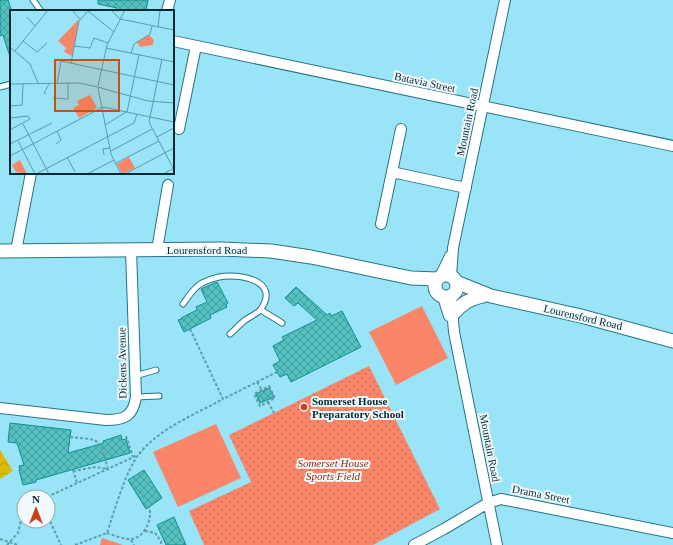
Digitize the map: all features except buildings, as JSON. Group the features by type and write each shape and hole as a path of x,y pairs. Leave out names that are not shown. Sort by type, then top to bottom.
{"street":[{"path":"167,10 170,0"},
{"name":"Mountain Road","path":"496,545 446,286 505,0"},
{"name":"Batavia Street","path":"174,41 673,146"},
{"path":"179,129 196,46"},
{"path":"381,224 401,129"},
{"path":"392,172 466,188"},
{"path":"16,251 31,174"},
{"path":"157,250 168,185"},
{"name":"Lourensford Road","path":"0,251 249,249 311,256 581,316 673,341"},
{"name":"Dickens Avenue","path":"0,408 106,420 124,418 130,414 134,407 136,397 131,250"},
{"name":"Mountain Road","path":"446,286 453,314 454,332"},
{"path":"453,314 460,305 466,301 487,296"},
{"name":"Drama Street","path":"414,545 488,503 506,499 673,533"}],"lane":[{"path":"33,0 41,10"},
{"path":"0,88 10,84"},
{"path":"183,304 192,290 202,283 218,277 232,276 248,278 259,282 264,287 266,293 261,310 243,322 230,334"},
{"path":"261,310 282,323"},
{"path":"136,376 156,370"},
{"path":"136,397 159,396"}],"path":[{"path":"190,329 223,399"},
{"path":"56,493 133,457 159,434 223,399 277,372"},
{"path":"257,382 262,390"},
{"path":"269,386 275,398 260,406 254,394 262,390 269,386"},
{"path":"268,402 274,413"},
{"path":"70,436 93,439 100,444 108,469"},
{"path":"126,436 133,457"},
{"path":"107,533 128,473 138,454"},
{"path":"77,483 74,471 95,467 108,469"},
{"path":"131,540 145,531 149,521 151,511 150,507"},
{"path":"7,545 18,533 19,529"},
{"path":"54,529 61,545"},
{"path":"145,531 155,533 161,541 161,545"},
{"path":"75,545 107,533 131,540 134,545"},
{"path":"0,540 18,545"}],"green space":[{"path":"422,306 448,358 396,385 369,332"},
{"name":"Somerset House Sports Field","path":"369,366 440,509 373,545 204,545 189,511 251,482 229,435"},
{"path":"216,424 241,478 178,507 153,452"},
{"path":"102,538 123,545 100,545"}],"water":[{"path":"0,450 13,471 0,479"}],"place":[{"name":"Somerset House Preparatory School","path":"304,407"}]}
